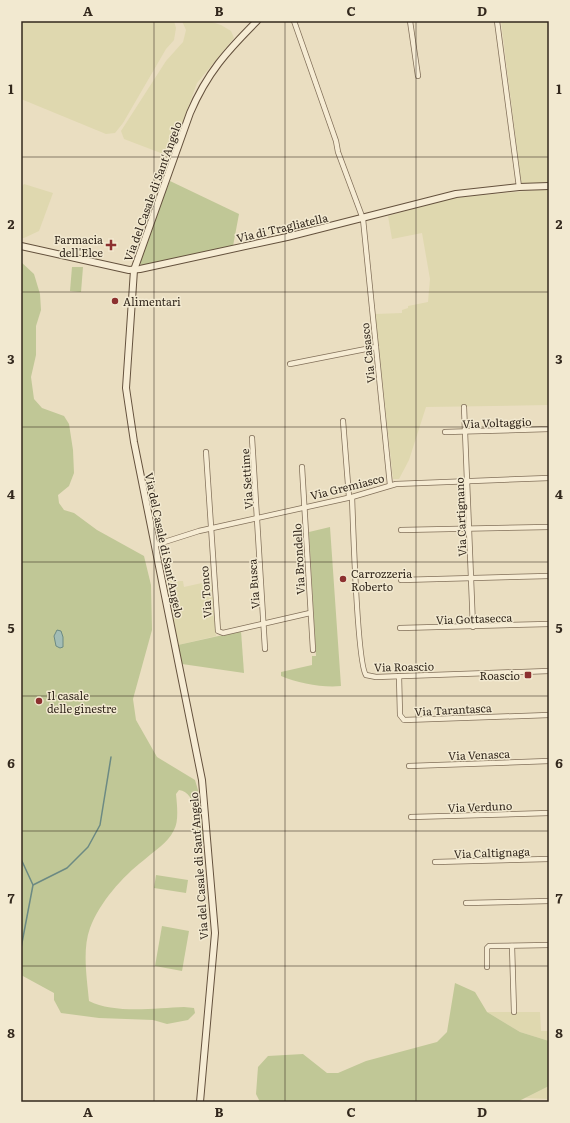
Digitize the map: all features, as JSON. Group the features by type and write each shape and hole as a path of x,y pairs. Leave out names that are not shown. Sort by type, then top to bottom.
{"main road":[{"name":"Via del Casale di Sant'Angelo","path":"200,1102 214,947 214,912 201,773 127,401 127,365 134,270 199,92 215,66 257,21"},
{"name":"Via di Tragliatella","path":"21,246 87,262 134,270 287,237 456,194 519,187 549,186"}],"street":[{"name":"Via Casasco","path":"294,21 362,218 390,485"},
{"path":"410,21 418,76"},
{"path":"497,21 519,187"},
{"path":"290,364 376,347"},
{"name":"Via Cartignano","path":"464,407 473,627"},
{"name":"Via Roascio","path":"343,421 358,617 366,675 372,677 549,671"},
{"name":"Via Voltaggio","path":"444,432 549,429"},
{"name":"Via Settime","path":"252,438 257,517"},
{"path":"206,452 210,528"},
{"name":"Via Brondello","path":"302,467 313,650"},
{"name":"Via Gremiasco","path":"155,545 210,528 350,497 390,485 402,483 468,480 549,478"},
{"name":"Via Busca","path":"257,517 265,649"},
{"path":"401,530 549,527"},
{"name":"Via Tonco","path":"210,528 218,631 223,633 310,613"},
{"path":"401,580 549,576"},
{"name":"Via Gottasecca","path":"400,628 549,624"},
{"name":"Via Tarantasca","path":"399,676 400,716 404,720 549,715"},
{"name":"Via Venasca","path":"410,766 549,761"},
{"name":"Via Verduno","path":"411,817 549,813"},
{"name":"Via Caltignaga","path":"436,862 549,859"},
{"path":"466,903 549,901"},
{"path":"487,967 486,948 489,946 549,945"},
{"path":"512,946 514,1012"}],"shaded area":[{"path":"21,21 174,21 176,28 174,40 166,49 123,123 115,133 106,134 21,99"},
{"path":"182,21 209,21 221,25 231,31 234,38 197,83 172,151 166,155 124,139 121,131 166,61 183,42 186,30"},
{"path":"501,21 549,21 549,183 523,184 521,182"},
{"path":"24,184 53,193 39,231 21,238 21,188"},
{"path":"549,189 549,405 426,407 409,460 399,479 393,479 375,314 402,313 402,310 408,308 408,306 428,302 430,279 422,233 392,239 388,216 452,198"},
{"path":"165,581 183,581 184,587 211,581 216,636 178,645"},
{"path":"487,1012 540,1012 541,1031 549,1031 549,1041 520,1032"},
{"path":"549,1086 549,1099 525,1098"}],"green space":[{"path":"170,181 239,214 233,246 141,266 140,262 152,225"},
{"path":"21,262 34,274 40,294 41,310 36,326 36,355 31,377 34,399 42,408 64,416 69,424 73,450 74,473 69,486 58,495 59,503 64,510 74,513 97,530 144,556 151,585 152,630 133,699 136,720 157,757 195,780 200,797 204,842 201,842 199,838 193,803 185,792 179,790 176,794 177,822 171,835 120,882 112,891 94,918 86,946 89,1001 110,1008 123,1009 194,1008 195,1013 188,1020 167,1024 153,1020 99,1018 61,1013 54,1000 54,993 21,975"},
{"path":"72,267 83,267 81,292 70,291"},
{"path":"330,527 341,686 311,684 295,681 281,676 281,672 312,665 312,656 316,656 309,532"},
{"path":"241,631 244,673 182,664 178,645"},
{"path":"156,875 188,880 186,893 154,888"},
{"path":"162,926 189,931 182,971 155,966"},
{"path":"455,983 475,992 487,1012 520,1032 549,1041 549,1086 517,1102 260,1102 256,1094 258,1067 268,1056 303,1054 327,1073 338,1073 366,1061 437,1042 447,1032"}],"water":[{"path":"57,630 61,631 63,637 63,647 60,648 56,646 54,636"}],"waterway":[{"path":"33,885 67,868 88,847 100,825 111,757"},
{"path":"21,859 33,885 21,948"}],"place":[{"name":"Farmacia dell'Elce","path":"111,245"},
{"name":"Alimentari","path":"115,301"},
{"name":"Carrozzeria Roberto","path":"343,579"},
{"name":"Roascio","path":"528,675"},
{"name":"Il casale delle ginestre","path":"39,701"}]}
